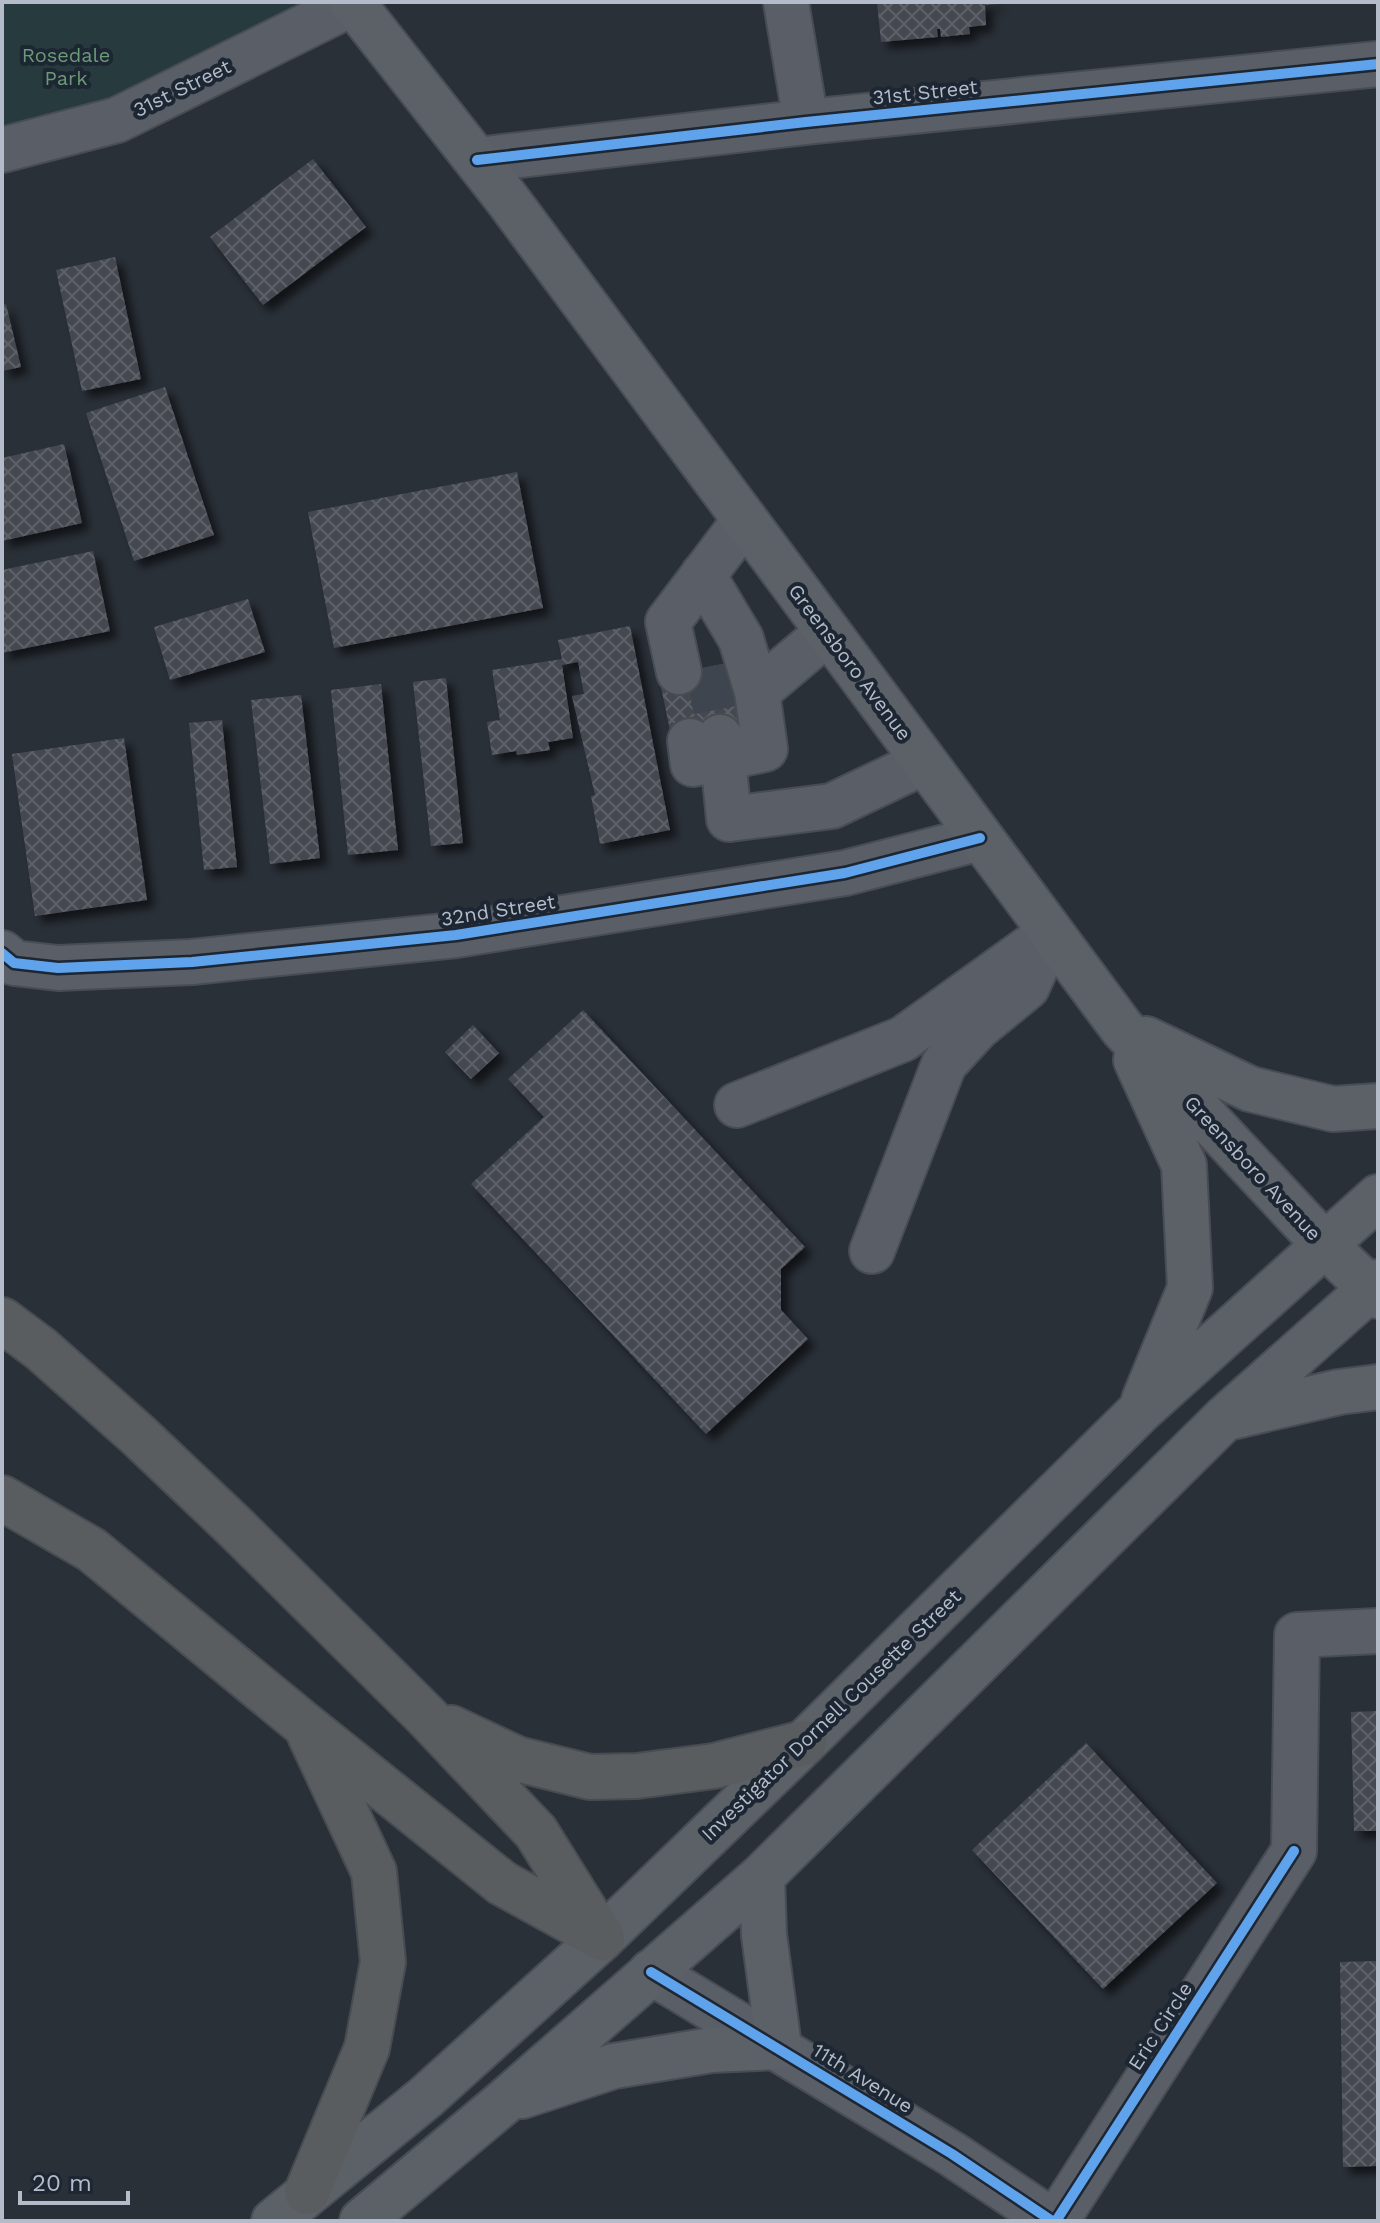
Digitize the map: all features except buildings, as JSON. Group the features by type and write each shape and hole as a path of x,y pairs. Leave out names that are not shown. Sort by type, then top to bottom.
{"highway":[{"path":"2,1320 41,1349 138,1435 426,1716 536,1832 602,1938"},
{"path":"2,1498 92,1550 502,1883 602,1938"},
{"path":"426,1716 517,1759 590,1777 637,1776 714,1766 804,1743"},
{"path":"306,1726 374,1872 383,1962 367,2048 307,2192"}],"main road":[{"name":"Greensboro Avenue","path":"353,2 477,160 1122,1028 1324,1244 1375,1289"},
{"path":"1122,1028 1250,1089 1333,1109 1378,1106"},
{"path":"1122,1028 1184,1165 1185,1181 1190,1288 1140,1411"},
{"name":"Investigator Dornell Cousette Street","path":"274,2221 426,2097 602,1938 1140,1411 1378,1197"},
{"path":"362,2221 504,2102 762,1876 1225,1418 1375,1289"},
{"path":"1225,1418 1339,1392 1378,1387"},
{"path":"504,2102 614,2066 711,2050 779,2047 764,1935 762,1876"},
{"name":"11th Avenue","path":"602,1938 651,1972"}],"street":[{"name":"31st Street","path":"2,150 117,120 353,2"},
{"path":"786,2 806,122"},
{"name":"31st Street","path":"477,160 806,122 1378,64"},
{"path":"693,669 696,584 745,520"},
{"path":"696,584 741,639 757,692 765,749 711,745 729,819 832,806 924,762"},
{"path":"757,692 828,632"},
{"path":"782,812 793,881"},
{"name":"32nd Street","path":"8,958 58,968 192,962 456,935 845,873 980,838"},
{"path":"737,1105 903,1039 1051,933"},
{"path":"872,1251 944,1064 977,1028 1027,987 1051,933"},
{"name":"Eric Circle","path":"1054,2221 1294,1851 1297,1635 1378,1631"},
{"name":"11th Avenue","path":"651,1972 779,2047 1054,2221"}],"green space":[{"name":"Rosedale Park","path":"2,2 352,2 2,150"}],"tunnel":[{"path":"707,667 720,735"}],"cycle path":[{"path":"477,160 806,122 1378,64"},
{"path":"2,953 14,963 58,968 192,962 456,935 845,873 980,838"},
{"path":"1056,2221 1294,1851"},
{"path":"651,1972 952,2154 1052,2221"}]}
